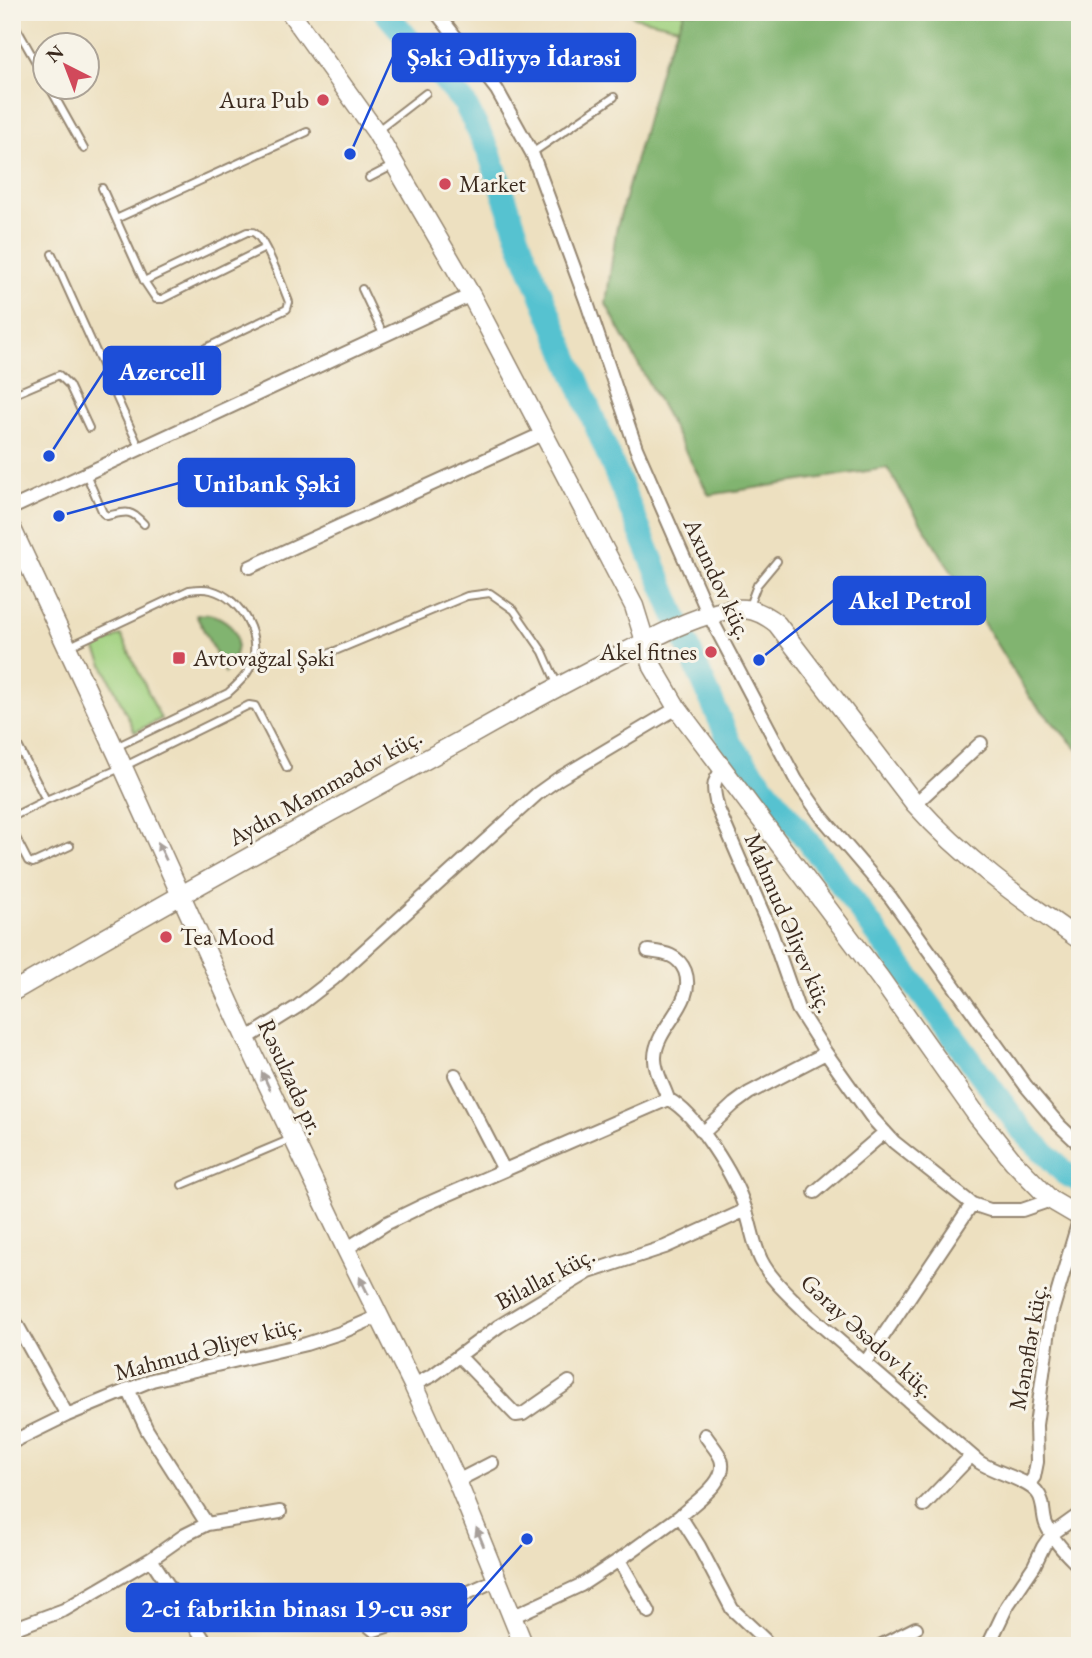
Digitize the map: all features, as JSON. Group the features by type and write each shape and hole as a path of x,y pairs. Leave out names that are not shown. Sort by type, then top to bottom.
{"street":[{"path":"290,12 396,163 471,295 634,606 659,679 677,708 880,978 978,1118 1013,1161 1051,1200 1080,1217"},
{"name":"Axundov küç.","path":"436,12 497,90 532,153 636,448 702,617 796,780 815,807 891,898 1026,1086 1080,1145"},
{"path":"12,508 471,295"},
{"path":"250,567 544,433"},
{"name":"Rəsulzadə pr.","path":"12,529 246,1039 414,1385 457,1481 524,1646"},
{"path":"749,608 762,612 777,624 915,804 963,854 1080,940"},
{"name":"Aydın Məmmədov küç.","path":"12,992 181,894 558,687 702,617 749,608"},
{"path":"246,1039 297,1007 333,979 537,794 677,708"},
{"path":"915,804 981,743"},
{"name":"Mahmud Əliyev küç.","path":"723,770 715,777 713,790 718,809 771,932 799,1009 826,1054 885,1132 972,1204 990,1210 1022,1210 1051,1200"},
{"path":"346,1249 400,1217 668,1099 655,1055 685,995 689,981 682,965 674,957 648,951"},
{"path":"703,1133 749,1093 826,1054"},
{"path":"455,1075 504,1170"},
{"name":"Gəray Əsədov küç.","path":"668,1099 690,1115 730,1174 746,1210 757,1250 768,1272 807,1312 971,1455 993,1471 1028,1485"},
{"path":"815,1192 885,1132"},
{"path":"865,1363 972,1204"},
{"name":"Bilallar küç.","path":"414,1385 433,1375 499,1326 589,1272 665,1247 746,1210"},
{"name":"Mənəflər küç.","path":"1028,1485 1034,1477 1037,1462 1036,1425 1051,1315 1080,1217"},
{"path":"12,1316 67,1415"},
{"name":"Mahmud Əliyev küç.","path":"12,1442 67,1415 152,1380 306,1344 379,1316"},
{"path":"459,1356 516,1415 523,1414 569,1382"},
{"path":"128,1389 147,1430 207,1524"},
{"path":"512,1617 581,1585 680,1516 719,1479 722,1469 720,1459 705,1435"},
{"path":"924,1505 971,1455"},
{"path":"457,1481 492,1463"},
{"path":"1028,1485 1042,1499 1046,1524 1052,1534 1066,1554 1080,1567"},
{"path":"15,1628 64,1611 207,1524 280,1512"},
{"path":"988,1646 1007,1606 1024,1583 1052,1534 1080,1514"},
{"path":"680,1516 732,1609 765,1640"},
{"path":"151,1559 208,1646"},
{"path":"620,1560 649,1612"},
{"path":"349,1600 363,1621 374,1630 412,1618 498,1579"},
{"path":"880,1646 916,1628"}],"lane":[{"path":"12,20 32,55"},
{"path":"376,132 426,93"},
{"path":"532,153 614,97"},
{"path":"58,102 84,149"},
{"path":"116,219 307,132"},
{"path":"369,178 396,163"},
{"path":"102,188 144,281 156,299 162,299 265,248"},
{"path":"144,281 247,232 254,232 259,236 289,302 286,309 166,367"},
{"path":"52,254 140,449"},
{"path":"362,289 384,336"},
{"path":"12,395 60,375 69,385 89,428"},
{"path":"86,474 103,513 107,516 128,512 135,514 144,524"},
{"path":"749,608 757,585 777,561"},
{"path":"66,648 189,590 209,589 225,595 245,617 253,633 254,652 251,667 229,693 114,748"},
{"path":"328,654 467,596 490,593 514,610 542,652 558,687"},
{"path":"12,817 123,767 249,705 255,706 287,768"},
{"path":"12,734 46,800"},
{"path":"12,830 28,862 33,863 70,846"},
{"path":"182,1185 293,1139"}],"green space":[{"path":"630,12 685,12 679,27 634,17"},
{"path":"685,12 1080,12 1080,752 1030,698 887,468 709,495 606,304 616,231 662,64"},
{"path":"208,614 221,618 231,626 236,637 235,654 225,672 196,615"},
{"path":"121,635 161,719 135,732 95,648"}],"waterway":[{"path":"385,12 465,104 489,152 522,248 731,745 822,859 1022,1130 1066,1174 1080,1181"}],"place":[{"name":"Aura Pub","path":"323,100"},
{"name":"Şəki Ədliyyə İdarəsi","path":"350,154"},
{"name":"Market","path":"445,184"},
{"name":"Azercell","path":"49,456"},
{"name":"Unibank Şəki","path":"59,516"},
{"name":"Akel fitnes","path":"711,652"},
{"name":"Avtovağzal Şəki","path":"179,658"},
{"name":"Akel Petrol","path":"759,660"},
{"name":"Tea Mood","path":"166,937"},
{"name":"2-ci fabrikin binası 19-cu əsr","path":"527,1539"}]}
